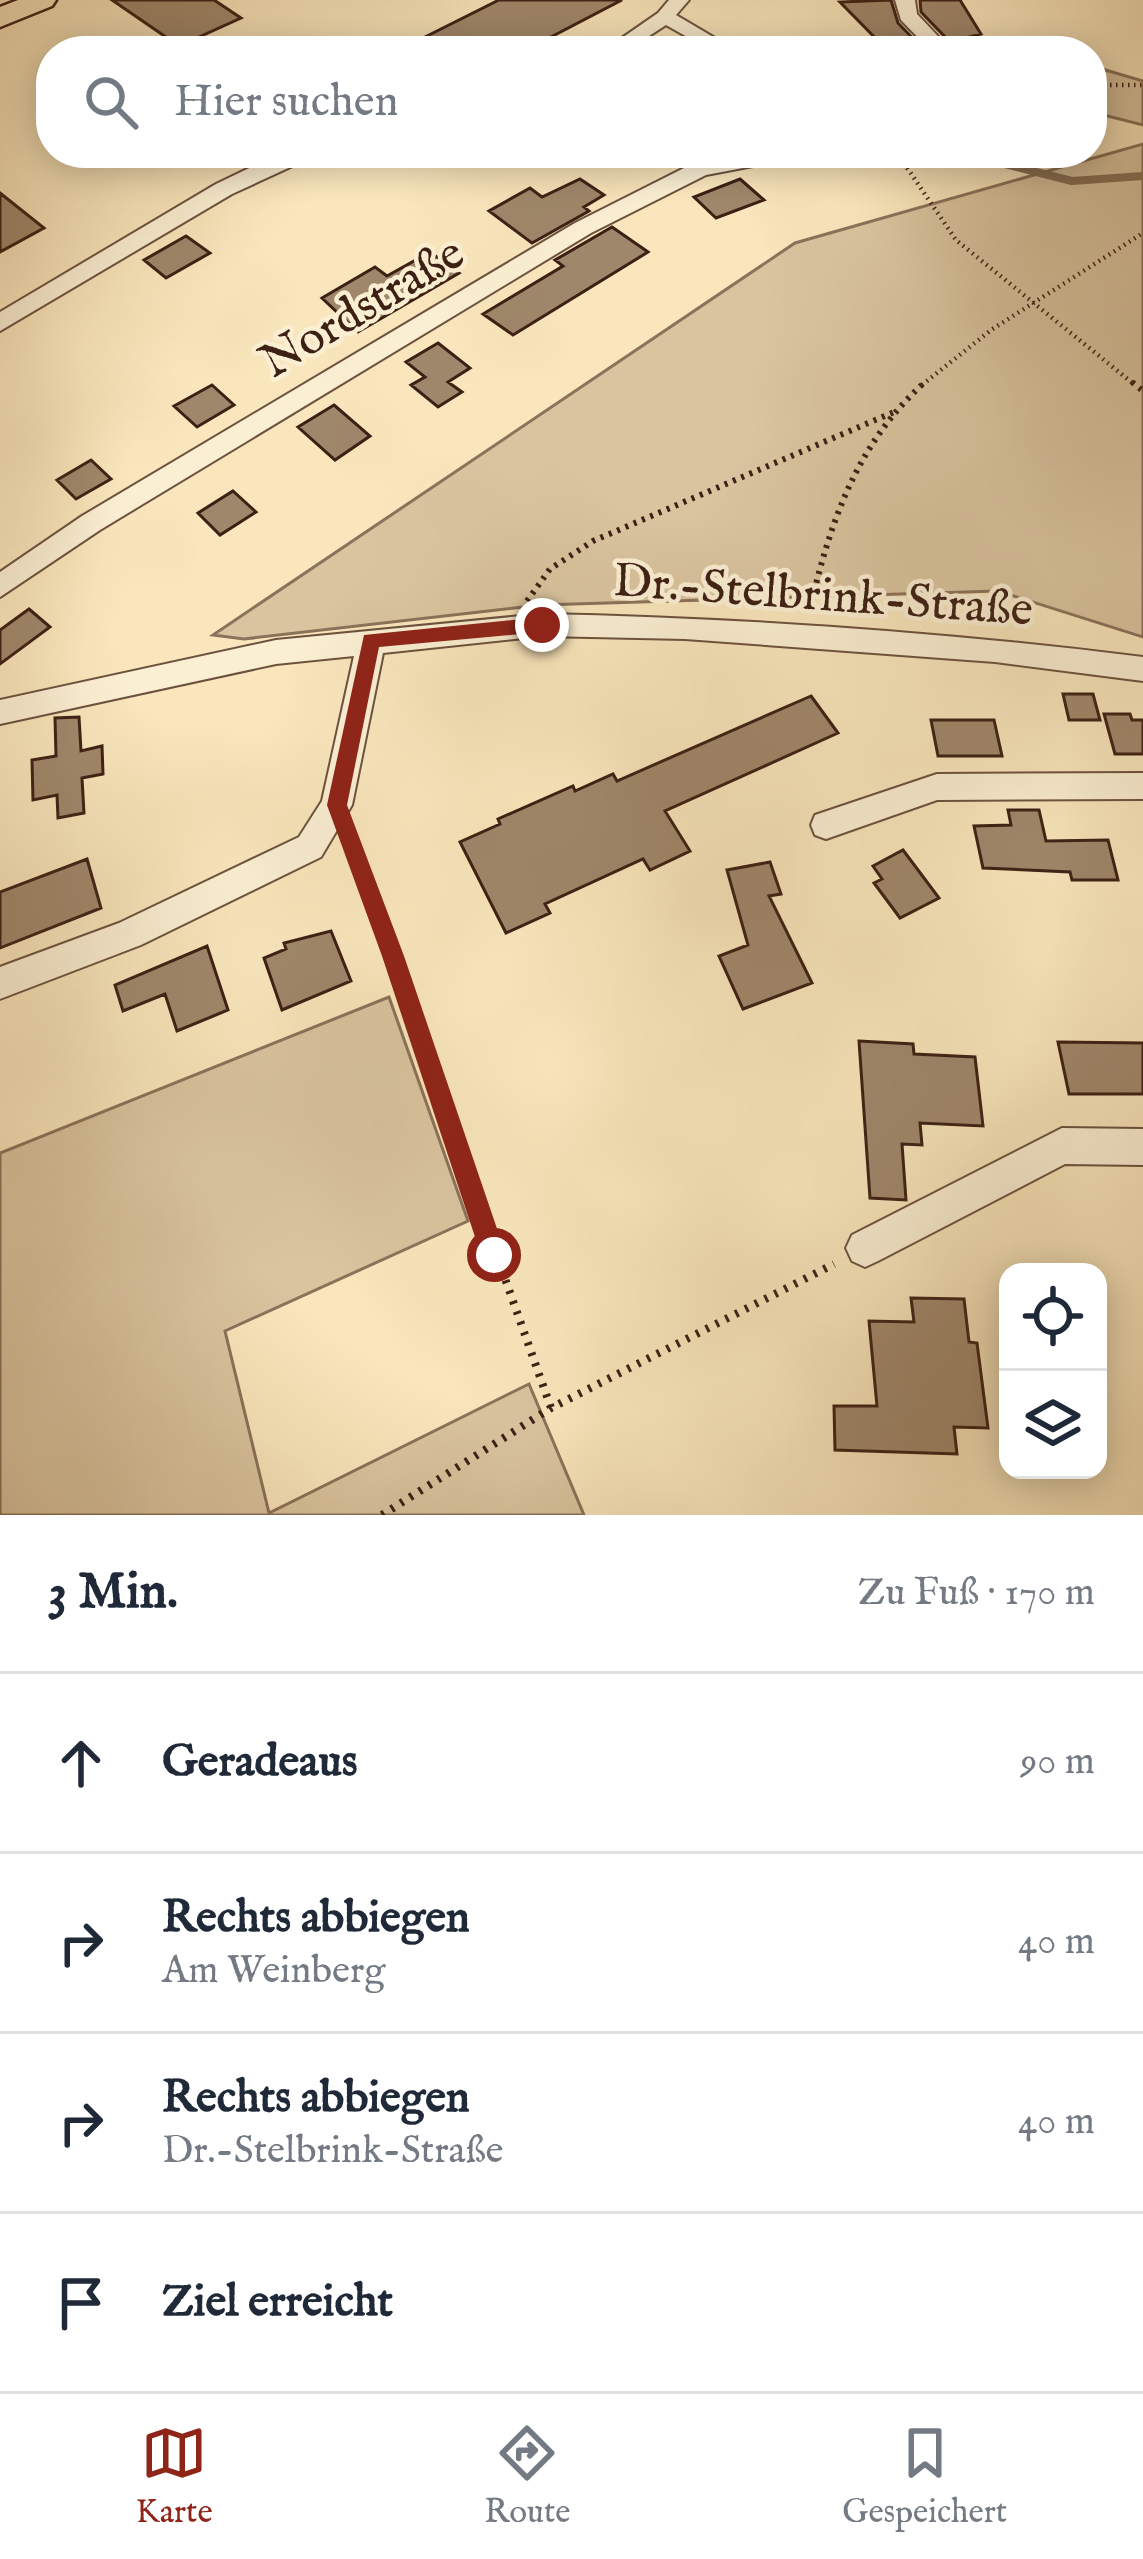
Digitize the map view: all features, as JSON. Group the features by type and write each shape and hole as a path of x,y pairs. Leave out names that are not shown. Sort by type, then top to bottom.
{"main road":[{"path":"0,18 42,0"}],"street":[{"path":"905,0 908,16 927,36"},
{"path":"634,36 672,8 708,36"},
{"path":"0,323 268,168"},
{"name":"Nordstraße","path":"0,586 91,523 583,228 706,168"},
{"name":"Dr.-Stelbrink-Straße","path":"0,712 276,652 507,628 666,628 995,650 1143,669"},
{"path":"0,983 241,884 310,847 337,805 371,640"},
{"path":"826,825 937,788 1143,786"},
{"path":"865,1248 1062,1146 1143,1147"}],"path":[{"path":"1107,85 1143,85"},
{"path":"907,168 956,240 1143,391"},
{"path":"804,637 825,540 864,453 910,395 1001,324 1143,233"},
{"path":"507,628 550,569 593,541 898,411"},
{"path":"337,805 551,1408"},
{"path":"382,1515 551,1408 865,1248"}],"shaded area":[{"path":"1107,70 1143,81 1143,125 1107,116"},
{"path":"1143,144 1143,637 998,591 541,605 244,639 213,635 795,243 1059,168 1107,168 1107,154"},
{"path":"389,997 468,1221 225,1331 269,1513 529,1384 584,1515 0,1515 0,1153"}],"building":[{"path":"112,0 214,0 241,18 201,36 164,36"},
{"path":"499,0 622,0 553,36 427,36"},
{"path":"891,0 898,23 910,36 873,36 840,2"},
{"path":"920,0 960,0 981,34 944,36 921,12"},
{"path":"580,179 604,195 584,207 589,211 532,243 489,211 530,188 542,197"},
{"path":"740,179 764,200 716,218 694,197"},
{"path":"0,193 44,228 0,252"},
{"path":"612,227 648,252 513,335 483,314 563,266 555,260"},
{"path":"186,236 210,253 166,278 144,260"},
{"path":"430,252 459,273 358,332 322,298 375,267 387,276"},
{"path":"438,343 470,368 448,382 462,392 438,407 411,385 425,377 406,362"},
{"path":"212,385 234,405 197,427 174,406"},
{"path":"334,405 370,436 335,460 298,427"},
{"path":"91,460 111,479 76,499 57,480"},
{"path":"233,491 256,512 220,535 198,513"},
{"path":"29,609 50,627 0,664 0,630"},
{"path":"1063,694 1093,694 1100,720 1069,720"},
{"path":"811,696 838,733 665,811 690,851 650,870 643,859 545,904 550,913 506,933 460,842 500,824 498,819 573,786 575,791 613,774 617,781"},
{"path":"1104,714 1130,714 1132,720 1143,720 1143,754 1115,754"},
{"path":"79,717 81,751 102,746 103,774 82,778 84,813 58,818 57,795 33,800 32,760 56,756 55,718"},
{"path":"931,720 994,720 1002,756 938,756"},
{"path":"1008,810 1039,810 1046,841 1108,840 1118,880 1072,880 1070,872 983,868 974,826 1011,825"},
{"path":"903,850 939,898 900,918 874,883 882,879 873,866"},
{"path":"87,859 101,908 0,948 0,892"},
{"path":"770,862 781,894 769,896 812,983 743,1009 719,956 748,945 727,870"},
{"path":"331,931 351,981 282,1010 264,958 286,949 284,943"},
{"path":"207,946 228,1010 177,1031 165,994 123,1011 115,985"},
{"path":"859,1041 913,1044 914,1054 975,1057 983,1126 920,1123 922,1145 902,1144 906,1200 870,1198"},
{"path":"1058,1042 1143,1043 1143,1094 1069,1094"},
{"path":"911,1298 964,1299 969,1342 977,1343 988,1428 954,1427 957,1454 835,1450 834,1406 877,1406 869,1321 914,1322"}],"waterway":[{"path":"1020,168 1072,181 1143,176"}],"route":[{"path":"494,1255 337,805 371,640 542,625"}]}
